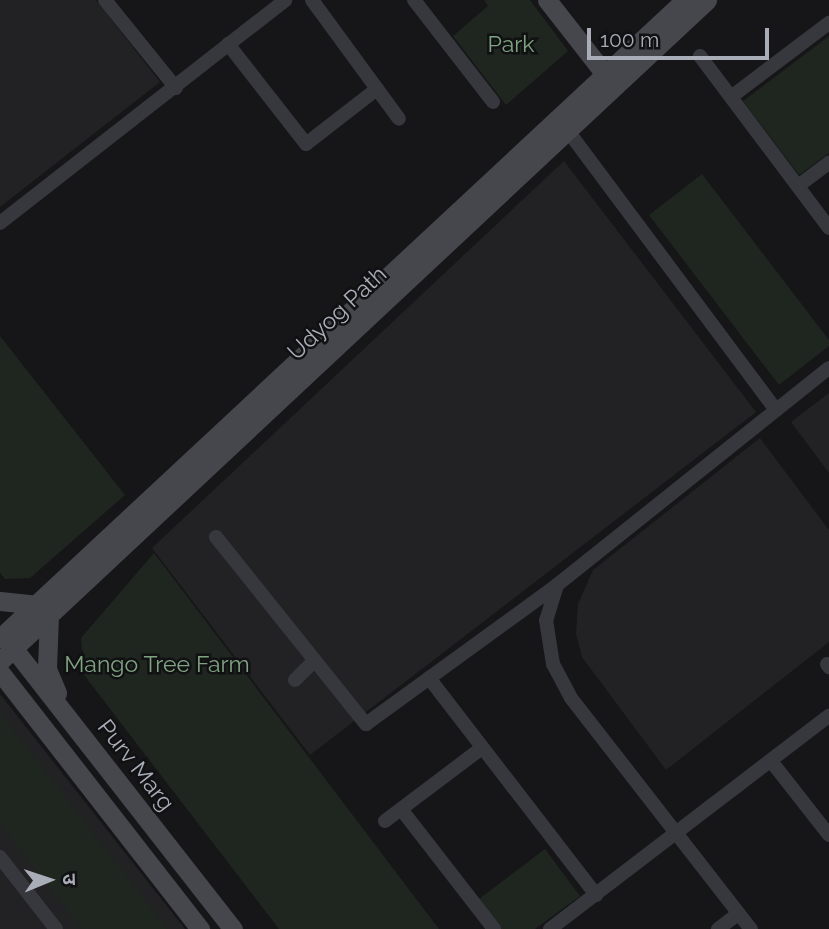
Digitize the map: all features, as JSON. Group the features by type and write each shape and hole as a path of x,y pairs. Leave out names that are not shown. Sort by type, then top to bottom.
{"main road":[{"path":"547,0 610,80"},
{"name":"Udyog Path","path":"3,643 568,131 610,80 685,0"},
{"name":"Udyog Path","path":"42,610 610,80 707,0"},
{"path":"0,601 42,610 47,669 66,716"},
{"name":"Purv Marg","path":"3,643 66,716 233,929"},
{"path":"0,672 200,929"}],"street":[{"path":"105,0 176,88"},
{"path":"0,223 176,88 285,0"},
{"path":"312,0 399,119"},
{"path":"414,0 493,102"},
{"path":"731,97 829,23"},
{"path":"228,44 306,144 377,89"},
{"path":"700,56 829,228"},
{"path":"568,131 776,410"},
{"path":"798,186 829,163"},
{"path":"216,537 366,724 557,585 829,368"},
{"path":"557,585 546,620 553,664 571,698 751,929"},
{"path":"295,680 315,660"},
{"path":"429,678 596,895"},
{"path":"550,929 678,835 829,716"},
{"path":"385,821 482,748"},
{"path":"771,761 829,835"},
{"path":"401,809 494,929"},
{"path":"0,858 5,874 56,929"},
{"path":"718,929 739,913"}],"shaded area":[{"path":"0,0 96,0 160,82 0,207"},
{"path":"564,161 756,412 310,755 152,548"},
{"path":"829,393 829,473 791,422"},
{"path":"760,438 829,530 829,642 666,770 582,657 576,634 578,604 593,570"},
{"path":"0,694 185,929 0,929"}],"green space":[{"name":"Park","path":"484,0 530,0 568,51 506,105 453,36 488,6"},
{"path":"829,36 829,153 799,175 743,101"},
{"path":"702,174 829,340 829,346 779,385 649,215"},
{"path":"0,336 125,495 30,578 5,579 0,573"},
{"name":"Mango Tree Farm","path":"154,553 439,929 279,929 84,675 81,638"},
{"path":"0,712 168,929 82,929 0,824"},
{"path":"545,849 580,896 535,929 501,929 479,899"}]}
